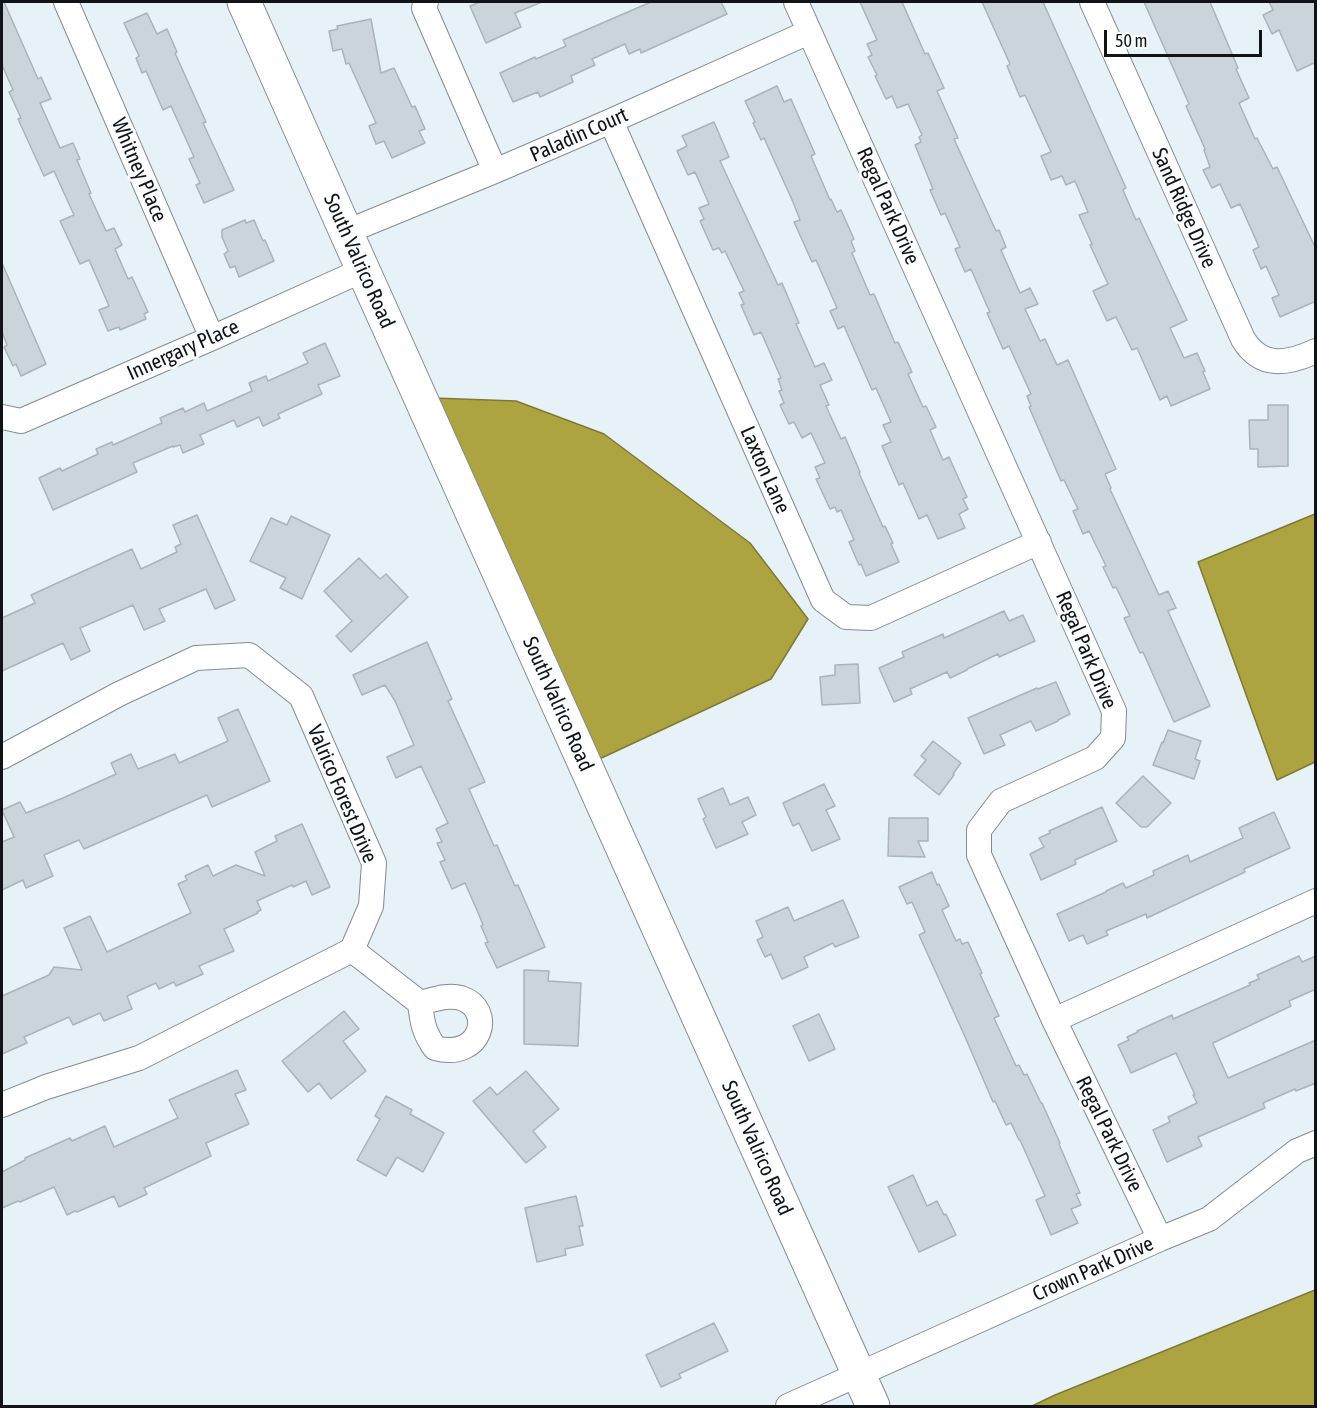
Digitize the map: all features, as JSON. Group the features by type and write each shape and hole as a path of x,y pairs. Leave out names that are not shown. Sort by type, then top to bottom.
{"street":[{"name":"Whitney Place","path":"66,2 212,338"},
{"name":"South Valrico Road","path":"244,2 873,1407"},
{"path":"426,2 424,8 495,171"},
{"name":"Regal Park Drive","path":"796,2 1114,711 1113,738 1095,759 1001,801 979,830 979,855 1054,1020 1160,1239"},
{"name":"Sand Ridge Drive","path":"1092,2 1248,347 1262,357 1280,362 1316,351"},
{"name":"Paladin Court","path":"346,232 611,121 809,32"},
{"name":"Laxton Lane","path":"611,121 823,600 846,617 871,618 1039,542"},
{"name":"Innergary Place","path":"2,417 21,421 363,270"},
{"name":"Valrico Forest Drive","path":"2,757 119,694 196,658 249,655 301,696 375,864 371,906 352,950"},
{"path":"1054,1020 1316,901"},
{"path":"2,1105 46,1087 139,1058 352,950 420,1004"},
{"name":"Crown Park Drive","path":"788,1407 1209,1219 1297,1151 1316,1143"}],"shaded area":[{"path":"433,398 516,401 604,434 750,543 808,619 771,679 595,761"},
{"path":"1315,514 1315,762 1277,780 1198,562"},
{"path":"1315,1290 1315,1406 1032,1406 1055,1395"}],"building":[{"path":"2,2 4,2 38,79 41,77 51,99 40,103 60,148 73,143 80,159 77,160 91,193 89,194 106,231 114,228 122,245 115,249 128,279 132,277 148,312 144,314 146,319 120,330 119,327 108,331 99,310 109,306 89,260 80,264 60,221 74,215 54,171 44,176 18,119 21,118 9,92 13,90 2,65"},
{"path":"480,2 542,2 515,13 521,27 486,43 470,6"},
{"path":"651,2 721,2 727,14 641,53 640,49 629,54 625,44 592,59 595,65 571,76 573,82 540,97 538,92 513,102 500,73 566,46 563,40"},
{"path":"860,2 902,2 925,54 928,53 944,88 937,91 958,138 954,139 996,231 999,230 1006,247 1001,250 1020,293 1030,288 1038,304 1025,309 1040,341 1045,339 1057,365 1068,360 1116,469 1105,474 1110,489 1159,595 1168,591 1176,608 1168,611 1210,706 1174,722 1143,652 1140,653 1124,618 1130,616 1116,587 1113,588 1103,567 1106,566 1089,531 1083,534 1073,511 1078,509 1064,480 1061,481 1029,407 1031,406 1027,396 1031,394 1009,346 1003,349 971,269 965,272 955,249 960,247 945,213 941,215 915,145 921,142 919,137 922,135 908,104 897,108 892,96 886,99 875,76 877,75 868,57 872,55 867,44 877,40"},
{"path":"982,2 1043,2 1126,188 1123,190 1136,220 1139,218 1187,320 1170,328 1184,358 1197,353 1210,389 1171,406 1167,396 1160,400 1137,348 1132,350 1116,317 1107,321 1093,291 1108,284 1079,215 1088,212 1075,181 1066,185 1062,176 1051,180 1041,156 1051,152 1025,95 1020,97 1007,66 1010,64"},
{"path":"1144,2 1210,2 1249,98 1239,103 1255,139 1257,138 1273,169 1277,167 1316,249 1316,301 1280,317 1272,298 1279,295 1266,266 1261,269 1253,250 1259,247 1240,204 1231,208 1220,184 1212,188 1203,170 1210,167 1205,149 1186,106 1189,104"},
{"path":"1269,2 1316,2 1316,62 1297,71 1279,30 1272,34 1263,15 1273,10"},
{"path":"147,13 157,34 167,29 177,52 175,53 206,122 203,123 234,190 204,203 196,185 200,183 189,159 194,157 171,106 163,110 146,71 142,73 136,58 139,56 124,23"},
{"path":"371,19 381,73 394,68 425,129 419,131 425,143 392,158 384,141 376,144 369,126 376,123 349,63 346,64 342,49 333,51 329,31 338,29 337,26"},
{"path":"777,86 784,102 791,99 815,154 811,156 830,200 837,212 841,210 854,239 851,241 855,251 852,253 870,295 874,294 895,343 898,342 912,372 908,374 923,407 926,406 936,427 930,430 943,460 949,457 967,497 963,499 968,509 959,514 965,528 938,539 927,515 919,519 903,483 899,485 882,446 891,442 883,425 891,422 876,388 872,390 844,326 838,329 830,311 837,308 816,260 812,262 794,222 800,220 793,202 764,138 761,140 745,101"},
{"path":"714,122 729,157 720,161 778,285 782,283 799,323 796,324 815,367 824,363 832,380 820,385 829,405 826,406 841,439 845,437 883,527 885,526 893,543 891,544 899,562 866,576 849,542 854,540 841,510 837,512 835,507 830,509 816,479 820,478 815,467 825,463 811,433 802,438 794,422 789,424 780,405 784,403 779,391 782,390 778,379 781,378 761,332 754,335 741,305 744,304 739,293 744,291 725,251 722,253 719,248 713,250 700,221 704,219 699,208 709,204 695,172 688,175 677,151 687,146 682,136"},
{"path":"245,220 246,223 254,220 274,261 239,277 235,266 230,268 224,254 228,251 222,237 222,230"},
{"path":"2,263 46,364 21,376 16,364 13,366 4,347 7,345 2,332"},
{"path":"325,343 340,376 318,385 322,394 278,414 280,418 263,426 259,417 237,427 234,420 200,435 204,444 183,453 180,445 173,446 133,463 137,472 53,510 39,478 60,468 62,471 98,454 96,449 112,442 113,445 162,423 160,418 183,408 185,412 204,403 207,411 252,391 249,383 266,376 268,381 308,363 303,353"},
{"path":"1268,405 1288,405 1288,466 1258,467 1258,449 1250,449 1249,420 1268,420"},
{"path":"197,515 235,600 215,609 206,589 159,609 165,621 144,630 133,605 80,628 90,651 71,660 63,643 2,671 2,618 35,603 31,595 132,549 141,569 177,552 175,547 181,544 173,525"},
{"path":"291,516 330,535 302,599 280,588 286,578 250,561 271,518 287,525"},
{"path":"359,558 380,579 386,574 408,597 351,652 336,636 352,621 324,591"},
{"path":"1004,611 1009,621 1023,615 1035,641 999,657 998,654 950,678 947,672 910,689 912,694 894,702 879,668 904,657 902,652 943,634 944,638"},
{"path":"427,642 452,699 448,701 485,782 469,789 494,846 497,845 515,886 518,885 545,947 497,968 485,943 488,942 481,926 483,925 465,883 452,889 440,862 445,860 437,843 442,842 436,829 448,823 421,766 396,778 387,757 414,745 395,701 385,685 362,695 353,675"},
{"path":"858,664 860,703 822,705 820,677 835,675 835,665"},
{"path":"1056,682 1070,714 1036,731 1031,721 1000,735 1005,745 984,754 968,718"},
{"path":"238,709 270,781 212,807 207,795 84,849 79,840 44,855 53,876 26,888 23,880 2,890 2,842 14,837 2,810 20,802 26,813 63,798 116,774 111,763 131,754 138,769 175,754 179,763 228,741 218,718"},
{"path":"1168,730 1201,741 1195,759 1200,761 1194,779 1153,765"},
{"path":"933,741 961,763 939,795 914,775 926,760 921,756"},
{"path":"1143,776 1171,803 1147,827 1141,827 1116,803"},
{"path":"824,784 835,806 826,810 840,839 812,851 799,823 793,826 783,803"},
{"path":"723,788 730,805 748,797 756,815 742,822 748,834 716,848 703,819 706,817 698,799"},
{"path":"1102,807 1117,841 1075,860 1076,864 1041,880 1030,854 1044,847 1039,838 1050,833 1049,831"},
{"path":"1274,812 1290,848 1147,918 1146,914 1106,931 1108,935 1087,944 1083,935 1069,941 1057,914 1123,883 1126,888 1154,875 1153,871 1188,855 1190,862 1243,838 1239,828"},
{"path":"889,818 928,818 928,841 918,841 925,857 888,856"},
{"path":"302,824 330,887 312,895 306,881 257,901 261,910 258,913 224,929 234,951 199,966 203,974 176,986 174,982 159,989 156,983 127,996 132,1009 104,1021 100,1013 73,1025 69,1017 24,1037 27,1043 2,1054 2,996 49,975 54,967 82,970 64,928 90,916 107,952 191,913 178,884 187,880 185,876 208,865 213,876 236,865 265,876 255,852 277,841 275,836"},
{"path":"932,872 949,906 942,910 956,941 960,939 962,944 968,942 999,1016 994,1018 1016,1066 1019,1065 1024,1075 1027,1074 1042,1103 1080,1193 1076,1194 1081,1205 1071,1209 1078,1223 1051,1235 1036,1200 1045,1196 1011,1123 1006,1125 995,1101 993,1102 919,935 925,932 912,902 907,904 899,887"},
{"path":"843,900 859,937 835,947 833,943 804,957 808,967 782,979 771,954 765,957 757,940 763,937 756,921 788,907 794,921"},
{"path":"1299,956 1302,962 1316,956 1316,989 1289,1001 1291,1006 1213,1044 1228,1078 1316,1040 1316,1083 1296,1091 1295,1089 1263,1103 1265,1108 1198,1137 1202,1146 1167,1162 1153,1130 1170,1122 1168,1117 1197,1103 1193,1095 1195,1095 1176,1053 1131,1073 1118,1045 1129,1040 1127,1037 1137,1031 1172,1015 1173,1019 1250,985 1249,983 1259,979 1257,975"},
{"path":"524,970 549,971 548,981 581,983 578,1046 524,1044"},
{"path":"344,1011 359,1029 343,1041 366,1071 331,1099 319,1083 308,1092 282,1061"},
{"path":"819,1014 835,1049 809,1061 793,1026"},
{"path":"237,1070 246,1090 235,1094 249,1124 206,1143 211,1156 144,1188 147,1194 119,1207 114,1196 67,1215 54,1187 2,1208 2,1172 25,1158 70,1138 72,1141 105,1126 114,1147 178,1118 169,1100"},
{"path":"526,1071 559,1109 533,1131 546,1147 526,1163 473,1101 490,1087 497,1095"},
{"path":"386,1096 412,1110 410,1114 444,1133 423,1172 397,1157 386,1176 357,1160 380,1119 375,1116"},
{"path":"913,1175 927,1206 937,1201 956,1235 919,1252 888,1187"},
{"path":"576,1196 583,1226 579,1226 583,1245 565,1249 566,1255 537,1262 525,1208"},
{"path":"714,1323 728,1351 679,1374 681,1378 661,1387 646,1355"}]}
